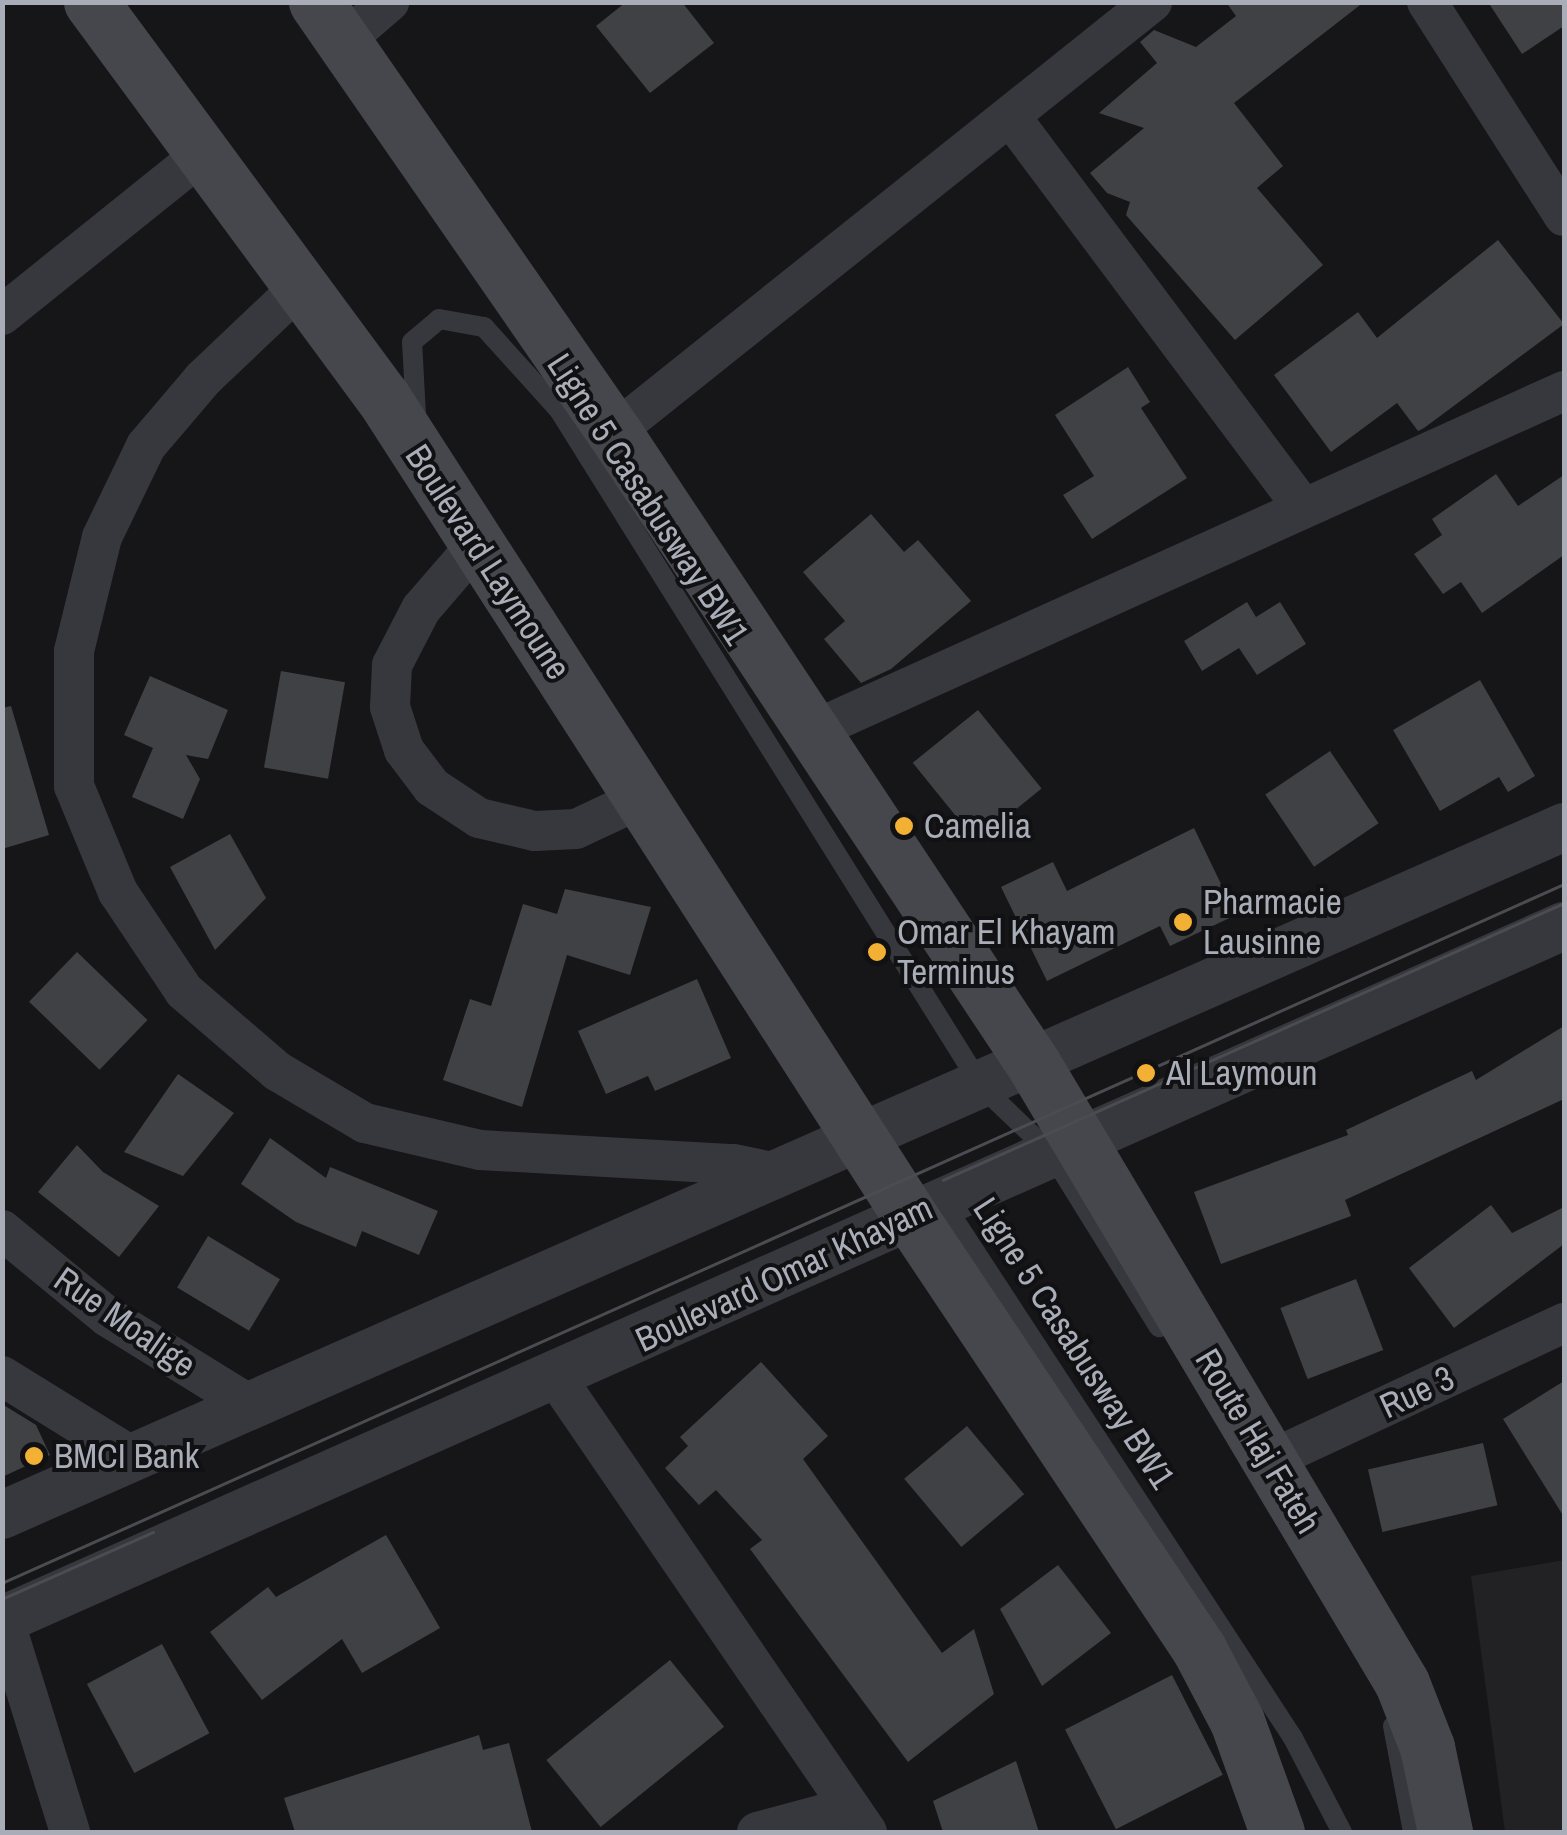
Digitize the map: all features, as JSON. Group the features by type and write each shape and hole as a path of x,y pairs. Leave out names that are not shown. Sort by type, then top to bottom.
{"main road":[{"name":"Boulevard Laymoune","path":"92,2 302,285 478,544 640,799 870,1133"},
{"path":"330,22 614,432 1034,1065"},
{"name":"Route Haj Fateh","path":"1034,1065 1065,1146 1254,1457 1402,1683 1427,1746 1445,1832"},
{"path":"870,1133 922,1196 1199,1650 1237,1721 1277,1832"}],"street":[{"path":"330,22 389,2"},
{"path":"614,432 1152,2"},
{"path":"1427,2 1564,216"},
{"path":"1010,116 1301,505"},
{"path":"2,315 205,152"},
{"path":"302,285 203,379 146,446 102,537 74,651 74,786 118,892 184,991 277,1071 364,1123 480,1150 734,1164 777,1172"},
{"path":"812,731 1301,505 1564,391"},
{"path":"478,544 421,610 392,665 390,707 404,750 432,786 480,818 535,831 576,829 640,799"},
{"path":"2,1515 777,1172 1034,1065 1564,826"},
{"name":"Boulevard Omar Khayam","path":"3,1620 557,1379 922,1196 1065,1146 1564,926"},
{"name":"Rue Moalige","path":"2,1230 108,1317 253,1407"},
{"name":"Rue 3","path":"1254,1457 1564,1324"},
{"path":"2,1376 131,1456"},
{"path":"557,1379 859,1820 758,1832"},
{"path":"3,1620 70,1832"}],"lane":[{"name":"Ligne 5 Casabusway BW1","path":"870,1133 441,467 411,405 412,342 439,319 484,327 559,410 982,1087 1065,1146 1166,1340"},
{"name":"Ligne 5 Casabusway BW1","path":"922,1196 1293,1738 1342,1832"},
{"path":"1254,1457 1378,1686 1402,1762 1414,1832"}],"shaded area":[{"path":"1564,1560 1564,1832 1505,1832 1471,1576"}],"building":[{"path":"626,2 682,2 714,43 650,93 596,26"},
{"path":"1226,2 1364,2 1234,103 1283,166 1257,188 1323,265 1235,340 1126,215 1130,202 1107,193 1090,173 1144,128 1099,113 1157,63 1140,42 1154,30 1196,47 1236,16"},
{"path":"1488,2 1564,2 1564,26 1522,54"},
{"path":"1498,240 1564,324 1424,428 1418,431 1397,403 1331,452 1274,375 1358,312 1377,338"},
{"path":"1128,367 1150,402 1141,408 1187,478 1092,539 1063,495 1094,476 1055,415"},
{"path":"1496,474 1518,506 1564,475 1564,555 1482,613 1461,582 1443,594 1414,554 1442,535 1432,519"},
{"path":"871,514 904,552 918,540 971,601 891,669 861,683 824,639 845,621 803,572"},
{"path":"1247,602 1256,617 1280,602 1306,644 1257,675 1239,648 1202,671 1184,641"},
{"path":"281,671 345,682 328,779 264,768"},
{"path":"150,676 228,710 208,759 186,755 200,779 183,819 132,797 153,748 124,735"},
{"path":"1480,680 1535,776 1508,792 1499,777 1440,811 1393,730"},
{"path":"11,706 49,835 2,849 2,708"},
{"path":"978,710 1042,788 976,841 913,763"},
{"path":"1330,751 1379,823 1314,867 1265,795"},
{"path":"1194,828 1236,915 1170,946 1160,926 1047,981 1001,887 1053,862 1067,891"},
{"path":"230,834 266,898 215,950 170,867"},
{"path":"565,889 651,907 630,975 567,955 522,1107 443,1080 470,999 491,1006 523,904 557,914"},
{"path":"77,952 147,1020 100,1070 29,1002"},
{"path":"697,979 731,1058 655,1091 648,1076 606,1094 578,1031"},
{"path":"1564,1026 1564,1099 1345,1200 1351,1216 1221,1264 1194,1192 1348,1135 1346,1130 1472,1071 1476,1080"},
{"path":"178,1074 234,1113 183,1176 124,1152"},
{"path":"270,1138 326,1178 330,1167 438,1211 419,1255 362,1231 356,1247 296,1222 241,1184"},
{"path":"77,1145 103,1172 159,1206 119,1257 38,1192"},
{"path":"1491,1205 1512,1233 1564,1207 1564,1244 1454,1328 1409,1268"},
{"path":"208,1236 280,1279 249,1331 177,1287"},
{"path":"1356,1279 1383,1350 1308,1379 1280,1308"},
{"path":"761,1362 828,1436 803,1459 942,1653 974,1629 994,1694 908,1762 750,1549 762,1540 716,1490 699,1505 665,1468 688,1446 680,1437"},
{"path":"1564,1381 1564,1517 1503,1419"},
{"path":"2,1404 36,1425 50,1455 2,1477"},
{"path":"967,1426 1024,1494 961,1547 904,1479"},
{"path":"1483,1443 1497,1505 1382,1532 1368,1470"},
{"path":"386,1535 440,1628 362,1673 342,1639 262,1700 210,1632 268,1587 276,1597"},
{"path":"1058,1565 1111,1633 1042,1686 1000,1609"},
{"path":"162,1644 209,1733 134,1773 87,1684"},
{"path":"670,1660 724,1727 601,1827 546,1760"},
{"path":"1172,1675 1223,1775 1116,1829 1065,1729"},
{"path":"479,1735 483,1750 509,1743 532,1832 295,1832 284,1798"},
{"path":"1016,1761 1039,1832 943,1832 933,1801"}],"tram line":[{"path":"2,1583 1564,884"},
{"path":"943,1180 1564,903"},
{"path":"2,1599 153,1532"}],"place":[{"name":"Camelia","path":"904,826"},
{"name":"Pharmacie Lausinne","path":"1183,922"},
{"name":"Omar El Khayam Terminus","path":"877,952"},
{"name":"Al Laymoun","path":"1146,1073"},
{"name":"BMCI Bank","path":"34,1456"}]}
